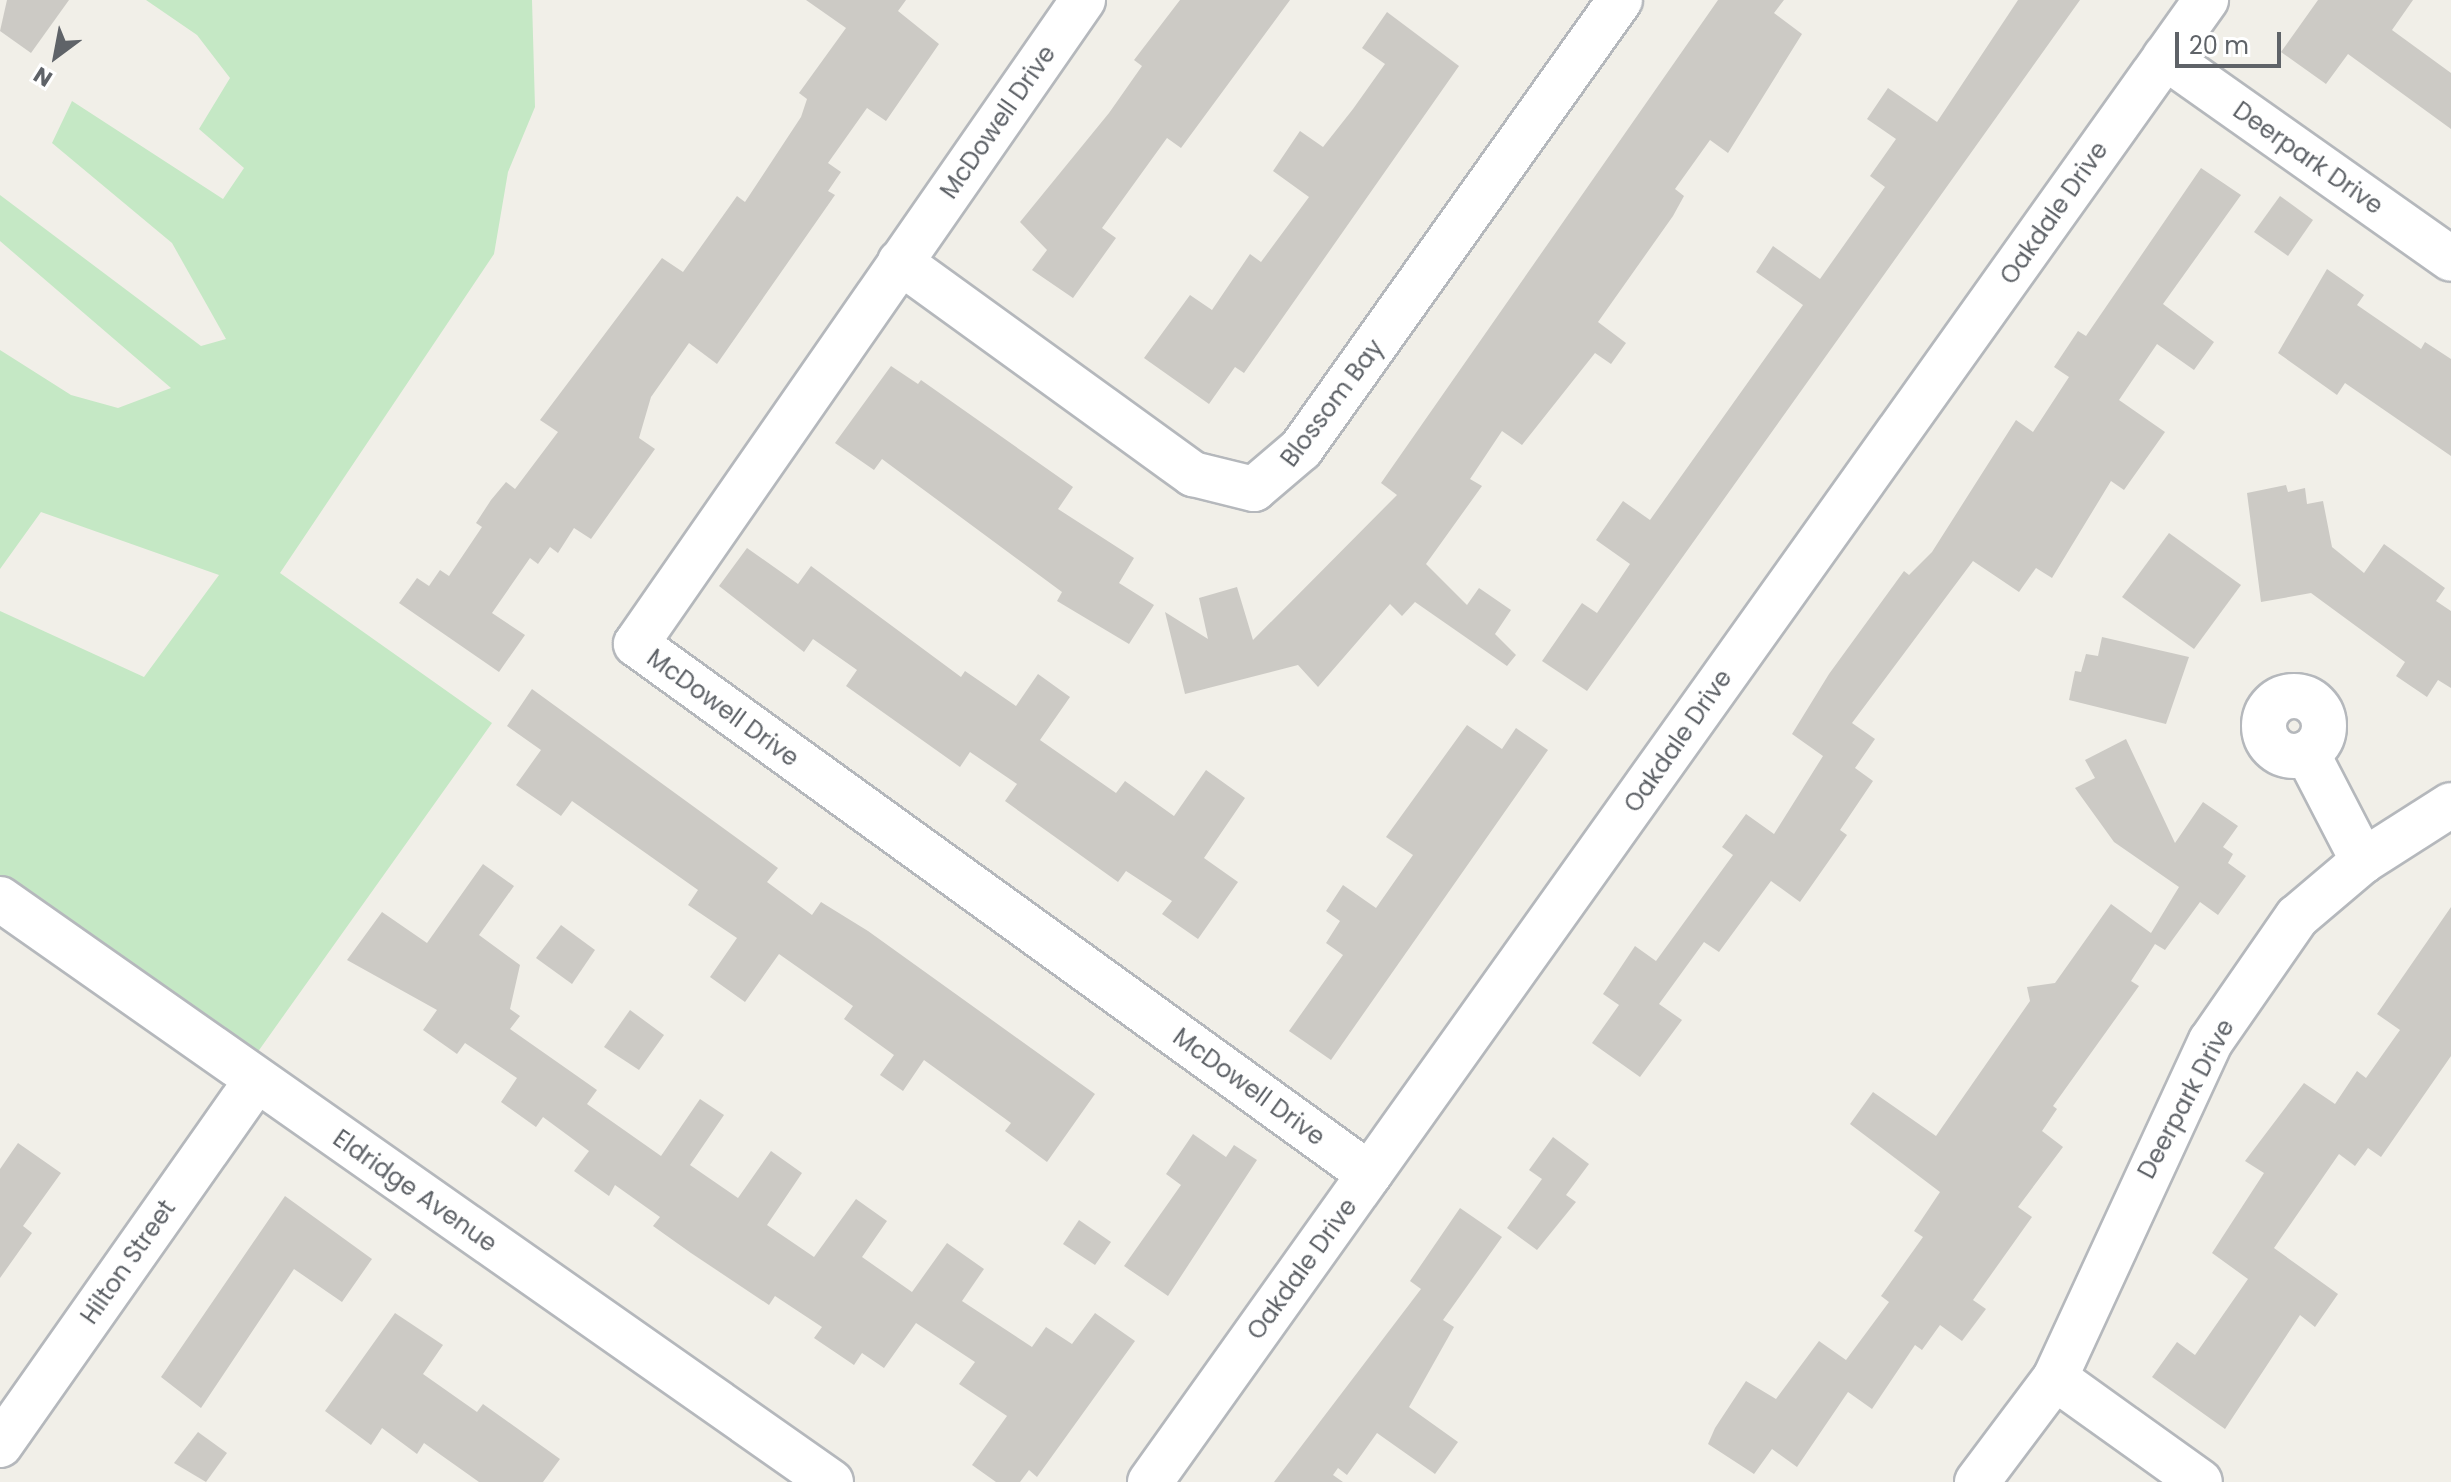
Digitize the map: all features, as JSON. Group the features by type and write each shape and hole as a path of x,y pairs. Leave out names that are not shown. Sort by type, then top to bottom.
{"street":[{"name":"McDowell Drive","path":"1083,0 636,644 1369,1174"},
{"name":"Blossom Bay","path":"900,262 1193,474 1254,489 1301,449 1620,0"},
{"name":"Oakdale Drive","path":"1150,1482 2206,0"},
{"name":"Deerpark Drive","path":"2165,57 2451,259"},
{"path":"2307,753 2363,861"},
{"name":"Deerpark Drive","path":"1977,1482 2055,1378 2211,1041 2297,917 2363,861 2451,805"},
{"name":"Eldridge Avenue","path":"0,899 831,1482"},
{"name":"Hilton Street","path":"0,1445 257,1080"},
{"path":"2055,1378 2200,1482"}],"green space":[{"path":"146,0 532,0 535,107 508,172 494,254 280,573 492,723 247,1067 0,882 0,611 144,677 219,575 41,512 0,569 0,350 71,395 118,408 171,388 0,241 0,195 201,346 226,339 172,243 52,143 72,101 223,199 244,168 199,129 230,78 197,35"}],"building":[{"path":"7,0 69,0 31,53 0,31"},
{"path":"806,0 906,0 898,11 939,44 886,121 867,108 828,163 841,172 828,191 835,195 717,364 689,343 651,397 639,438 655,449 591,539 574,528 558,553 550,547 538,564 530,558 492,613 525,635 499,672 399,603 417,578 429,586 440,570 449,576 482,527 476,523 491,500 506,482 515,489 558,432 540,420 662,258 683,272 737,196 745,202 801,117 807,99 799,93 846,28"},
{"path":"1180,0 1290,0 1181,148 1167,138 1102,228 1116,238 1073,298 1032,270 1047,250 1020,222 1109,113 1142,66 1134,60"},
{"path":"1718,0 1784,0 1774,13 1802,34 1728,153 1710,140 1675,189 1684,196 1673,216 1598,322 1626,343 1611,364 1595,353 1522,445 1502,431 1470,479 1482,486 1426,564 1467,605 1479,588 1511,610 1495,634 1516,655 1507,666 1415,602 1402,616 1390,604 1318,687 1298,665 1185,694 1165,612 1208,639 1199,598 1237,587 1253,640 1397,495 1381,483"},
{"path":"2018,0 2080,0 1587,691 1542,661 1582,603 1597,613 1630,564 1596,540 1623,501 1650,520 1803,305 1756,272 1773,246 1820,279 1885,187 1870,176 1896,139 1867,119 1888,88 1937,122"},
{"path":"2318,0 2413,0 2392,30 2451,73 2451,129 2348,54 2326,84 2281,52"},
{"path":"1387,12 1459,66 1244,373 1235,367 1209,404 1144,358 1190,295 1212,310 1250,254 1261,262 1309,197 1273,171 1300,131 1323,147 1353,109 1385,64 1362,48"},
{"path":"2201,168 2241,195 2163,304 2214,342 2194,370 2157,344 2119,400 2165,432 2124,490 2111,481 2052,578 2036,568 2019,592 1973,561 1852,723 1875,739 1855,768 1873,781 1840,830 1847,835 1800,902 1771,881 1719,952 1704,942 1659,1004 1682,1020 1640,1077 1592,1043 1619,1005 1603,994 1635,946 1656,961 1733,855 1722,847 1746,814 1774,834 1823,756 1792,734 1829,674 1904,571 1909,575 1932,552 2016,420 2033,432 2069,377 2054,367 2078,331 2086,336"},
{"path":"2280,196 2313,220 2288,256 2254,232"},
{"path":"2327,269 2364,295 2357,305 2421,349 2425,342 2451,359 2451,456 2345,383 2337,395 2278,353"},
{"path":"891,366 918,384 921,380 1073,487 1058,509 1134,558 1119,583 1154,605 1129,644 1057,601 1062,592 882,459 874,470 835,443"},
{"path":"2286,485 2288,492 2305,488 2307,504 2323,501 2332,547 2364,573 2384,544 2445,588 2436,601 2451,611 2451,688 2438,680 2427,697 2396,676 2405,662 2311,593 2261,602 2247,493"},
{"path":"2169,533 2241,585 2194,649 2122,597"},
{"path":"747,548 798,584 811,566 961,677 965,671 1016,706 1038,674 1070,697 1040,740 1116,793 1125,781 1174,816 1206,770 1245,798 1204,858 1238,882 1198,939 1162,914 1172,901 1126,871 1118,882 1005,801 1017,784 970,752 960,767 846,686 857,670 813,639 804,652 719,586"},
{"path":"2102,637 2189,657 2166,724 2069,700 2075,671 2081,672 2086,654 2098,656"},
{"path":"532,689 778,868 767,882 812,915 821,902 868,931 1095,1094 1047,1162 1005,1131 1011,1123 924,1060 903,1091 880,1075 894,1055 844,1019 853,1006 779,954 745,1002 710,977 737,938 688,905 698,890 572,801 561,816 516,785 541,750 507,726"},
{"path":"1467,725 1502,749 1516,728 1548,750 1331,1060 1289,1031 1343,955 1326,943 1340,921 1326,911 1343,885 1376,908 1413,855 1386,837"},
{"path":"2126,739 2175,843 2203,802 2238,826 2223,847 2233,854 2228,863 2246,876 2218,915 2200,902 2165,950 2155,944 2131,981 2139,986 2053,1106 2057,1109 2042,1131 2063,1147 2018,1207 2032,1217 1973,1300 1986,1309 1962,1341 1940,1325 1922,1350 1915,1345 1872,1409 1848,1392 1797,1467 1772,1449 1754,1474 1708,1444 1746,1381 1776,1399 1819,1341 1846,1360 1889,1302 1881,1296 1923,1237 1914,1231 1940,1192 1850,1124 1873,1092 1936,1136 2030,1001 2027,987 2055,983 2111,904 2151,933 2179,887 2114,842 2075,788 2095,778 2085,760"},
{"path":"483,864 514,886 479,935 520,965 510,1009 520,1016 510,1029 597,1090 587,1104 661,1156 700,1099 724,1115 690,1165 738,1198 771,1151 802,1173 767,1225 814,1257 856,1199 887,1221 862,1257 912,1292 947,1243 984,1269 962,1301 1032,1347 1046,1327 1072,1344 1095,1313 1135,1341 1037,1477 1029,1470 1020,1482 996,1482 972,1465 1007,1416 959,1384 975,1362 916,1323 884,1368 862,1353 854,1365 814,1338 822,1327 775,1296 769,1305 691,1253 653,1226 660,1217 615,1185 609,1196 574,1171 589,1151 543,1117 536,1127 501,1102 517,1078 465,1043 457,1054 423,1030 437,1010 347,960 382,912 427,943"},
{"path":"2451,907 2451,1056 2381,1157 2368,1148 2355,1166 2339,1154 2274,1248 2338,1294 2315,1327 2300,1315 2225,1429 2152,1377 2177,1342 2195,1355 2248,1279 2212,1253 2264,1173 2245,1161 2304,1083 2335,1104 2357,1071 2366,1078 2400,1030 2377,1014"},
{"path":"561,925 595,950 572,984 536,958"},
{"path":"630,1010 664,1035 639,1070 604,1047"},
{"path":"1193,1134 1226,1157 1234,1145 1257,1160 1168,1296 1124,1266 1181,1185 1166,1174"},
{"path":"1553,1137 1589,1164 1566,1195 1576,1202 1537,1250 1507,1228 1542,1179 1529,1170"},
{"path":"18,1143 61,1173 23,1226 32,1233 0,1278 0,1169"},
{"path":"285,1196 372,1259 342,1302 294,1269 201,1408 161,1377"},
{"path":"1460,1208 1502,1237 1443,1320 1454,1327 1409,1407 1458,1442 1435,1474 1377,1433 1347,1475 1338,1468 1333,1475 1343,1482 1274,1482 1421,1289 1410,1281"},
{"path":"1079,1220 1111,1242 1095,1265 1063,1244"},
{"path":"395,1313 443,1345 423,1374 477,1412 483,1404 560,1459 543,1482 479,1482 424,1443 417,1454 382,1428 371,1445 325,1411"},
{"path":"198,1432 227,1453 206,1482 174,1463"}]}
